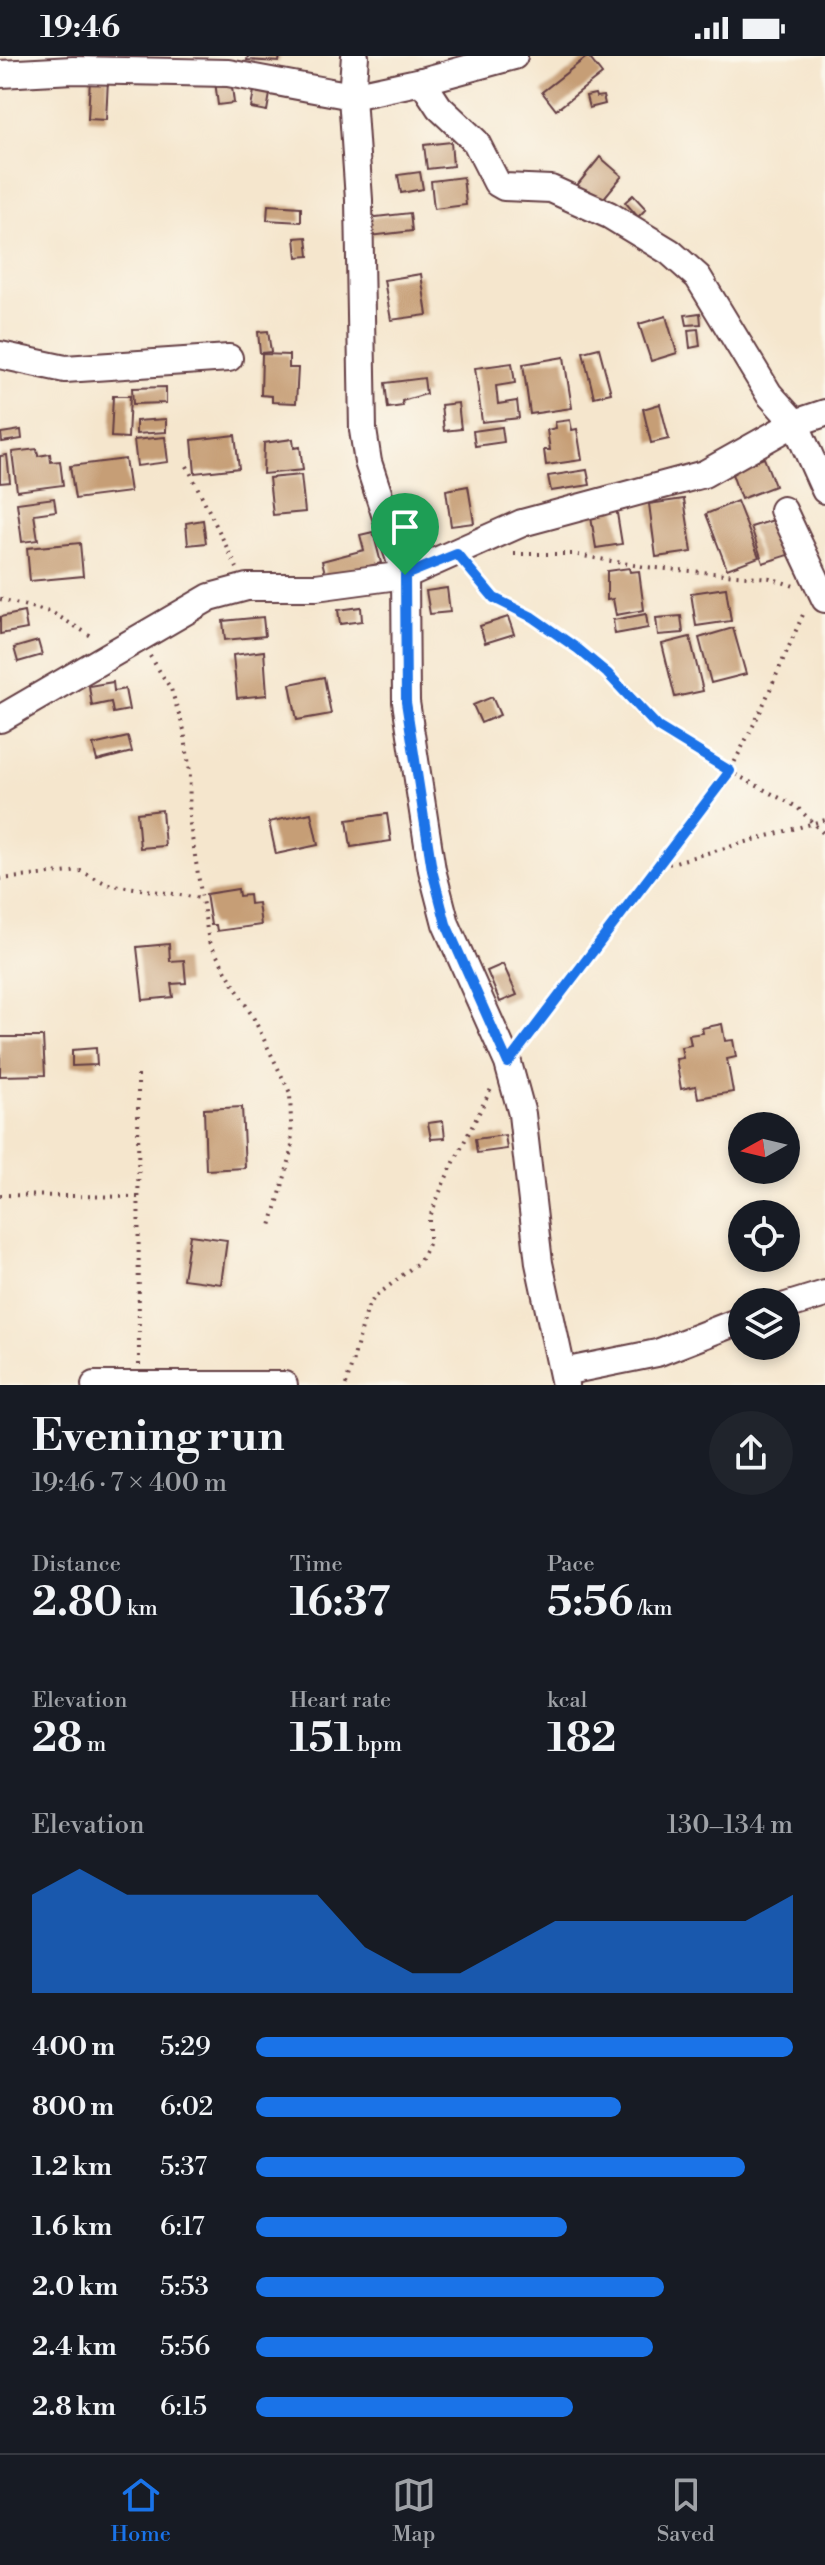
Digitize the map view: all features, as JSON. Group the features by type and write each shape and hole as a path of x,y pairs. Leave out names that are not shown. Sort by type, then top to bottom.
{"street":[{"path":"355,56 352,96 359,200 363,430 368,462 405,575 406,702 432,870 446,924 508,1063 526,1134 539,1263 564,1379 657,1353 728,1325"},
{"path":"0,74 73,70 228,73 352,96 514,56"},
{"path":"422,81 439,107 476,142 497,183 504,187 551,189 609,215 670,252 698,277 769,394 795,423 825,490"},
{"path":"0,355 65,369 229,358"},
{"path":"0,719 192,605 247,587 316,587 405,575 522,523 704,474 795,423 825,413"},
{"path":"783,510 819,592"},
{"path":"800,1302 825,1294"},
{"path":"95,1385 284,1385"}],"path":[{"path":"187,466 247,587"},
{"path":"457,554 494,598 532,617 578,649 607,673 658,727 797,807 825,835"},
{"path":"346,1385 368,1307 374,1298 420,1261 429,1242 429,1219 444,1182 473,1129 481,1105 508,1063 730,771 819,592 770,578 645,567 572,554 512,554"},
{"path":"0,599 53,613 128,643 171,689 184,730 190,773 189,819 209,942 254,1019 290,1093 292,1151 271,1226"},
{"path":"659,866 825,820"},
{"path":"0,879 81,871 107,884 200,898"},
{"path":"138,1075 140,1383"},
{"path":"0,1195 138,1197"}],"building":[{"path":"248,56 280,56 279,62 247,60"},
{"path":"588,56 602,74 556,110 542,92"},
{"path":"90,78 108,79 106,120 88,119"},
{"path":"231,79 234,103 218,105 215,81"},
{"path":"255,85 271,88 267,111 251,108"},
{"path":"595,94 596,97 603,96 605,104 589,108 586,96"},
{"path":"451,142 453,166 427,169 424,145"},
{"path":"600,157 622,176 599,204 574,189"},
{"path":"420,172 423,189 401,193 398,175"},
{"path":"463,177 466,205 434,209 431,181"},
{"path":"633,195 646,209 638,217 625,202"},
{"path":"268,205 301,207 301,222 267,220"},
{"path":"410,213 412,231 370,236 368,218"},
{"path":"307,237 309,256 297,257 295,238"},
{"path":"421,274 427,315 391,320 384,280"},
{"path":"700,313 701,324 687,325 685,315"},
{"path":"666,316 677,353 651,361 639,324"},
{"path":"698,329 700,346 690,348 688,330"},
{"path":"268,331 271,352 260,353 258,332"},
{"path":"599,348 611,393 594,397 583,352"},
{"path":"262,354 289,355 289,368 298,368 296,403 272,402 272,396 261,395"},
{"path":"564,357 572,408 530,414 523,364"},
{"path":"512,363 515,383 496,386 498,404 517,401 519,418 482,422 475,368"},
{"path":"424,378 426,394 402,401 403,406 388,408 385,383"},
{"path":"166,387 166,403 133,404 132,388"},
{"path":"113,396 130,396 128,438 111,437"},
{"path":"458,403 461,429 444,431 441,405"},
{"path":"660,404 669,439 651,443 643,409"},
{"path":"166,419 166,432 136,434 136,421"},
{"path":"570,420 572,430 577,429 582,460 546,465 544,450 550,450 547,430 556,428 555,422"},
{"path":"502,427 504,442 475,446 473,431"},
{"path":"21,430 22,439 2,442 1,433"},
{"path":"235,435 239,468 195,473 192,440"},
{"path":"165,437 168,462 137,466 134,440"},
{"path":"293,439 294,448 300,447 303,470 263,474 264,443"},
{"path":"37,449 38,456 50,454 51,462 60,461 63,485 17,491 12,452"},
{"path":"7,455 10,482 0,483 0,456"},
{"path":"764,458 775,486 741,499 731,471"},
{"path":"125,459 130,492 75,499 70,466"},
{"path":"587,470 590,485 551,491 548,476"},
{"path":"301,475 305,512 273,515 269,478"},
{"path":"468,486 474,523 451,526 446,490"},
{"path":"54,498 56,511 34,514 38,540 22,542 17,503"},
{"path":"684,499 692,552 656,557 649,504"},
{"path":"737,501 759,557 727,569 706,514"},
{"path":"616,507 622,544 596,548 590,511"},
{"path":"777,519 788,555 763,563 751,527"},
{"path":"203,520 206,543 188,545 186,523"},
{"path":"373,532 381,563 326,577 322,561 364,550 360,535"},
{"path":"80,543 83,576 30,581 27,548"},
{"path":"629,568 630,572 639,571 644,610 616,615 613,599 607,600 607,571"},
{"path":"447,588 450,612 430,614 426,591"},
{"path":"726,588 731,621 696,626 691,593"},
{"path":"361,607 362,621 340,624 338,610"},
{"path":"24,612 27,629 0,634 0,617"},
{"path":"646,614 648,628 615,634 613,620"},
{"path":"681,616 683,633 658,635 656,618"},
{"path":"263,617 265,636 225,640 223,621"},
{"path":"508,617 514,634 485,643 480,626"},
{"path":"733,628 746,674 711,683 699,638"},
{"path":"690,637 703,691 675,697 662,644"},
{"path":"38,641 42,655 18,662 14,648"},
{"path":"264,651 267,695 237,698 233,655"},
{"path":"324,677 331,714 297,720 290,684"},
{"path":"113,682 114,691 125,689 129,710 113,713 111,702 92,706 89,686"},
{"path":"492,697 500,715 481,723 473,705"},
{"path":"128,737 132,752 97,761 93,745"},
{"path":"162,810 165,846 140,848 137,813"},
{"path":"311,813 318,845 276,854 269,822"},
{"path":"387,814 391,841 351,847 347,820"},
{"path":"238,889 239,896 249,895 250,904 258,903 261,925 217,931 216,925 211,925 206,894"},
{"path":"169,944 170,961 184,960 186,983 171,984 173,997 143,1000 137,947"},
{"path":"503,964 517,995 500,1002 487,971"},
{"path":"722,1024 725,1041 733,1040 736,1057 727,1059 733,1092 698,1098 696,1086 681,1089 676,1059 683,1058 681,1047 691,1045 689,1035 703,1033 702,1028"},
{"path":"0,1037 43,1037 45,1075 0,1076"},
{"path":"96,1048 97,1065 72,1066 72,1050"},
{"path":"242,1107 245,1168 206,1170 204,1109"},
{"path":"443,1121 445,1138 431,1139 428,1123"},
{"path":"505,1135 507,1149 477,1153 475,1139"},
{"path":"190,1235 227,1240 221,1284 183,1279"}],"route":[{"path":"457,554 494,598 532,617 578,649 607,673 658,727 693,752 730,771 508,1063 446,924 432,870 406,702 405,575 457,554"}]}
